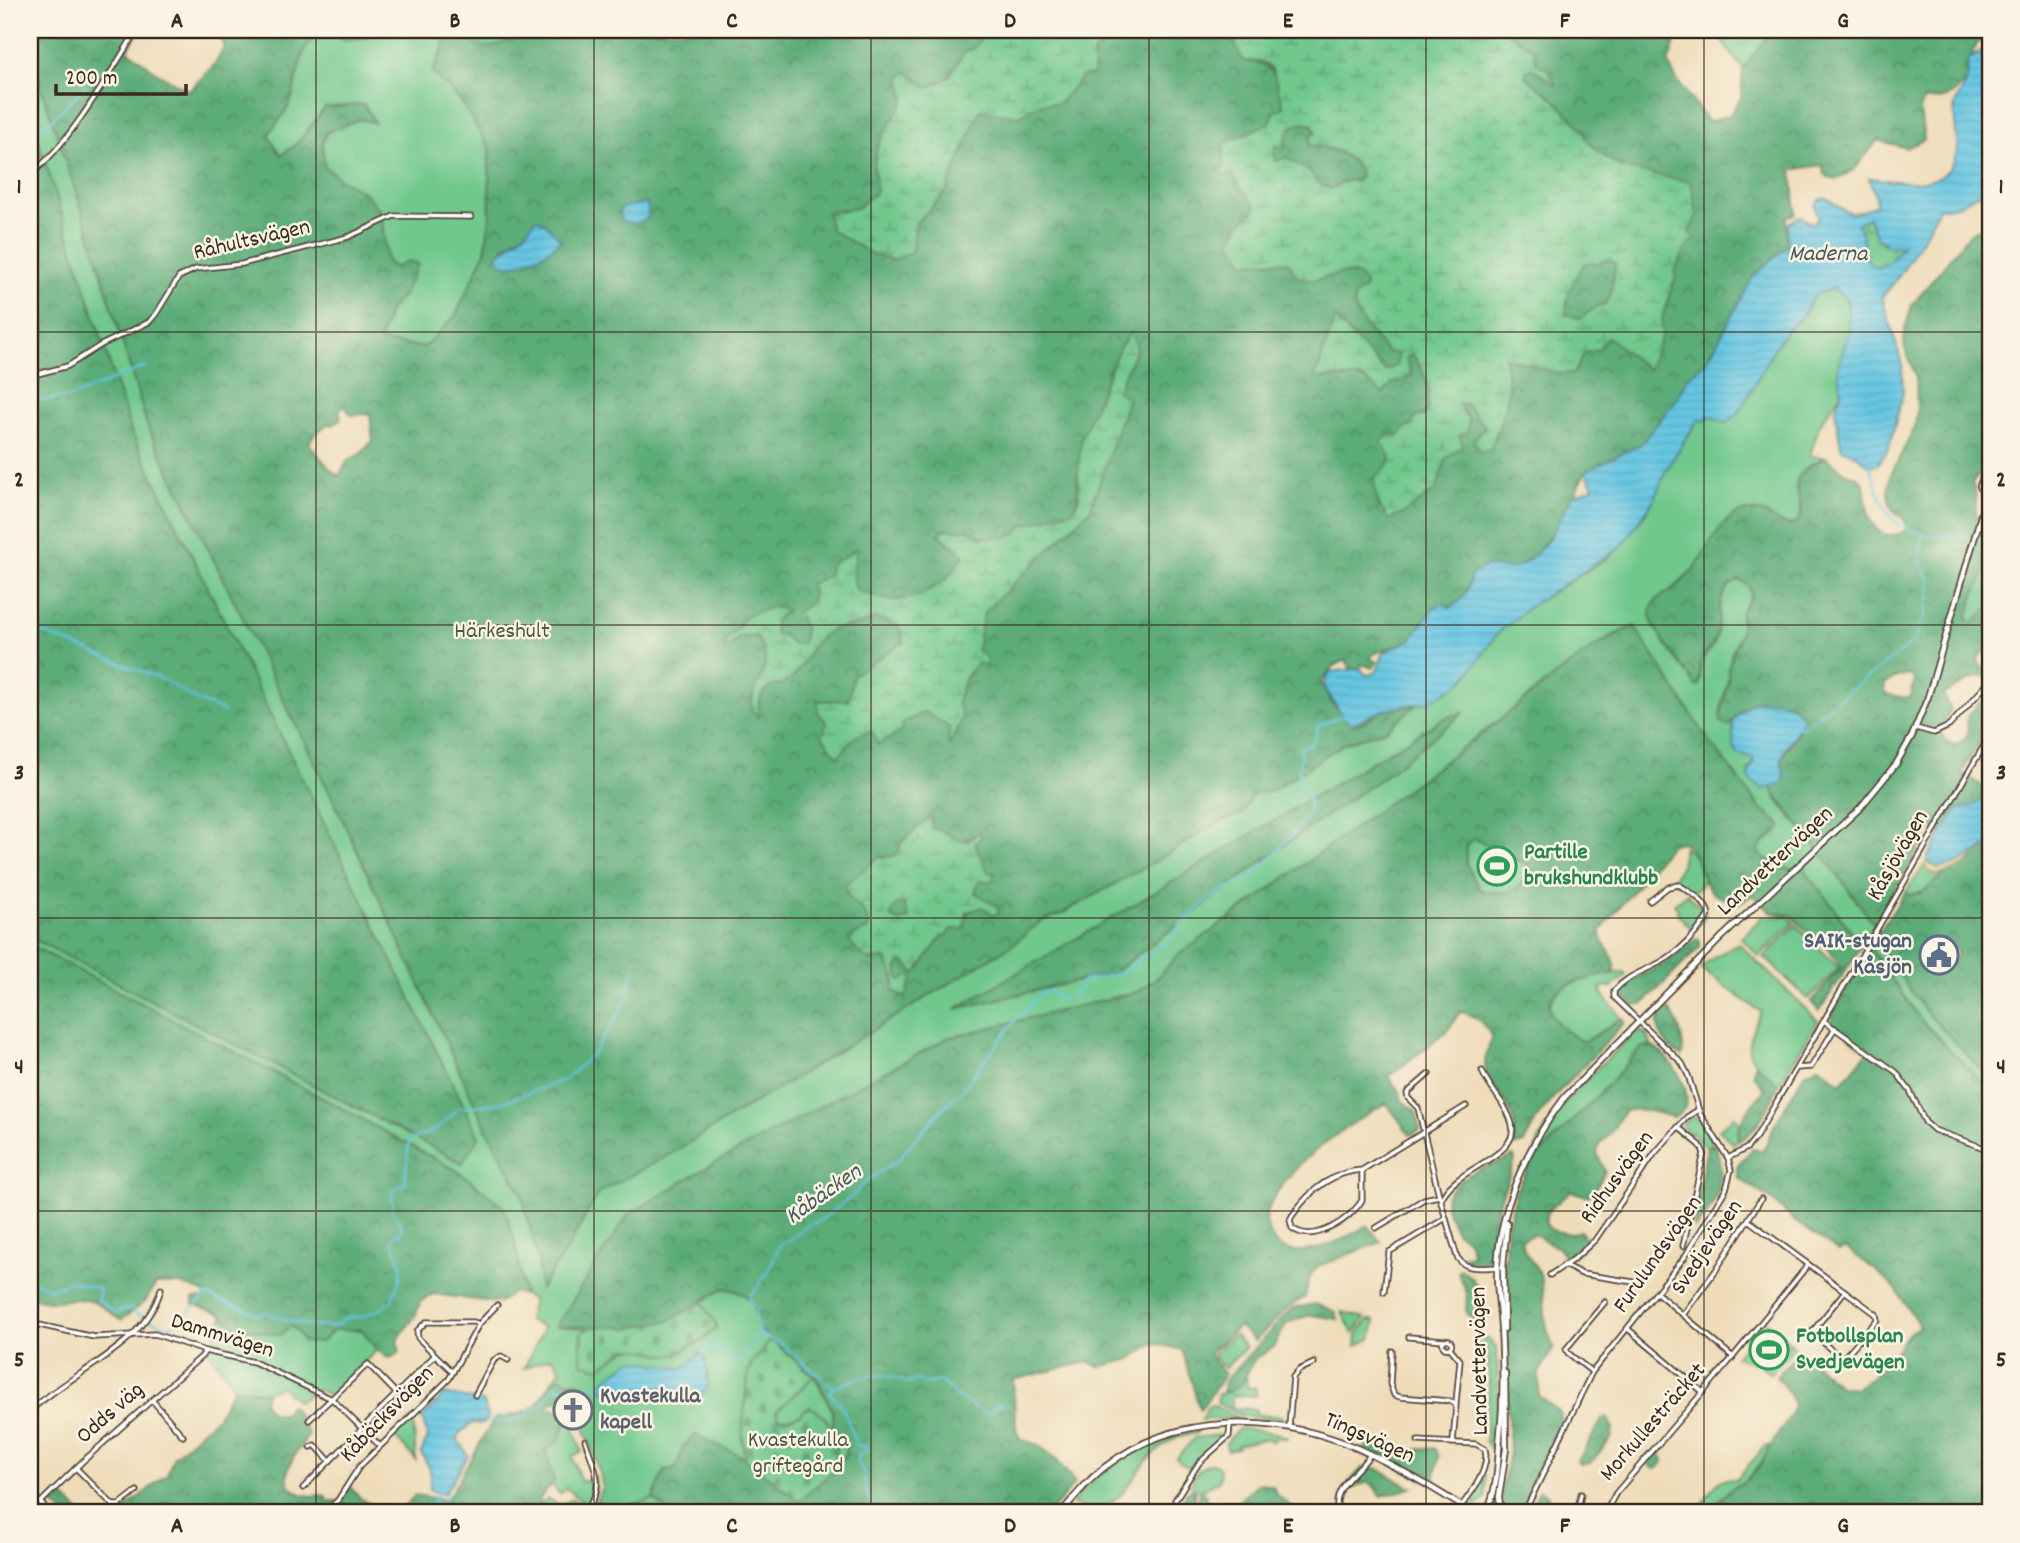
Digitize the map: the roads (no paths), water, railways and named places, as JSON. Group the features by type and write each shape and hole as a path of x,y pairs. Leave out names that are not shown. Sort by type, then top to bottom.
{"highway":[{"path":"30,1508 35,1513"}],"street":[{"path":"30,175 54,153 137,30"},
{"name":"Råhultsvägen","path":"30,376 68,366 101,345 149,322 179,277 196,269 242,264 348,237 394,216 471,218"},
{"name":"Landvettervägen","path":"1486,1513 1495,1485 1502,1413 1502,1233 1521,1169 1544,1125 1565,1097 1742,917 1860,808 1896,764 1928,697 1989,496 1982,492 1980,484 1984,477 1990,476"},
{"path":"1915,728 1934,733 1949,726 1990,681"},
{"name":"Kåsjövägen","path":"1728,1158 1747,1148 1756,1138 1990,734"},
{"path":"1650,901 1676,884 1689,891 1710,912 1702,925 1678,950 1659,963 1628,977 1614,991 1614,997 1682,1063 1698,1110 1728,1158"},
{"path":"1824,1021 1896,1072 1910,1091 1926,1122 1934,1130 1990,1150"},
{"name":"Kåsjövägen","path":"1797,1068 1811,1067 1835,1028"},
{"path":"1440,1199 1451,1183 1502,1150 1511,1137 1510,1118 1482,1071"},
{"path":"1429,1074 1407,1093 1408,1098 1418,1108 1440,1199 1461,1263 1476,1268 1500,1267"},
{"path":"1362,1170 1363,1200 1349,1216 1334,1226 1321,1230 1304,1233 1292,1228 1290,1220 1320,1185 1344,1172 1362,1170 1466,1106"},
{"name":"Ridhusvägen","path":"1550,1275 1574,1259 1600,1234 1655,1153 1690,1114 1698,1110"},
{"path":"1678,1127 1700,1144 1704,1153 1683,1246"},
{"name":"Furulundsvägen","path":"1524,1513 1592,1372 1684,1258 1726,1189 1731,1170 1728,1158"},
{"path":"1376,1228 1424,1199 1440,1199"},
{"name":"Svedjevägen","path":"1683,1315 1716,1270 1761,1199"},
{"path":"1384,1292 1389,1252 1446,1218"},
{"path":"1748,1220 1808,1265 1845,1291 1876,1314 1877,1319 1846,1355 1839,1357 1811,1332 1845,1291"},
{"path":"1564,1265 1582,1274 1640,1283"},
{"path":"1733,1357 1808,1265"},
{"name":"Landvettervägen","path":"1500,1267 1506,1404 1506,1449 1499,1497 1500,1513"},
{"path":"30,1411 47,1395 125,1343 155,1303 161,1289"},
{"name":"Svedjevägen","path":"1657,1293 1733,1357"},
{"path":"1592,1372 1566,1349 1605,1302"},
{"name":"Kåbäcksvägen","path":"324,1513 338,1500 352,1474 444,1385 479,1324 497,1305"},
{"path":"453,1372 416,1335 416,1331 426,1322 479,1324"},
{"name":"Dammvägen","path":"30,1323 87,1336 155,1334 205,1351 254,1362 332,1399 380,1446"},
{"path":"1628,1329 1703,1392"},
{"path":"1409,1337 1444,1340 1443,1347 1450,1348 1460,1360 1453,1443"},
{"name":"Odds väg","path":"40,1503 205,1351"},
{"path":"1392,1351 1390,1384 1394,1395 1455,1403"},
{"path":"303,1488 435,1355"},
{"path":"475,1395 494,1360 501,1356 509,1360"},
{"name":"Morkullesträcket","path":"1605,1513 1616,1493 1733,1357"},
{"path":"1289,1427 1293,1377 1299,1370 1314,1363"},
{"path":"309,1420 368,1364 396,1393"},
{"path":"152,1400 183,1436"},
{"path":"1175,1500 1195,1467 1228,1436 1230,1424"},
{"name":"Tingsvägen","path":"1061,1513 1099,1471 1132,1449 1156,1437 1183,1429 1230,1424 1289,1427 1333,1439 1370,1455 1471,1513"},
{"path":"584,1440 598,1485 594,1500 584,1513"},
{"path":"1418,1441 1480,1445 1486,1454 1478,1479 1461,1506"},
{"path":"311,1447 315,1445 330,1461"},
{"path":"1338,1513 1339,1493 1370,1455"},
{"path":"76,1468 113,1505 118,1505 137,1491"},
{"path":"30,1493 50,1513"},
{"path":"1577,1513 1581,1494"},
{"path":"1486,1513 1500,1513"}],"water":[{"name":"Maderna","path":"1990,39 1990,84 1987,89 1990,92 1990,193 1976,194 1960,205 1939,208 1899,276 1882,297 1902,363 1903,393 1889,448 1878,464 1870,466 1858,456 1841,448 1835,411 1841,393 1838,369 1849,329 1847,300 1834,288 1814,295 1802,317 1786,331 1738,414 1726,423 1709,416 1706,421 1698,420 1666,470 1654,500 1621,547 1529,607 1497,634 1465,679 1450,690 1430,701 1381,711 1351,725 1342,716 1324,686 1331,672 1360,668 1366,675 1376,673 1384,652 1411,640 1434,607 1444,603 1450,608 1459,602 1467,590 1471,575 1487,566 1508,569 1520,566 1535,555 1549,539 1573,495 1593,488 1586,471 1641,444 1676,400 1688,378 1707,361 1753,277 1788,245 1789,223 1800,216 1813,224 1819,218 1815,205 1819,200 1827,198 1845,211 1855,213 1876,205 1869,178 1910,182 1935,178 1946,173 1953,163 1957,148 1954,110 1967,80 1968,59 1983,51 1984,42","holes":["1869,217 1877,238 1892,247 1903,245 1880,269 1873,266 1866,256 1857,224"]},
{"path":"648,204 648,218 635,224 621,221 619,212 623,207"},
{"path":"536,218 562,241 545,253 526,261 509,266 500,262 497,255 526,232"},
{"path":"1777,700 1791,706 1802,717 1798,730 1783,754 1784,781 1775,787 1763,789 1752,782 1748,774 1754,763 1753,759 1738,754 1733,746 1733,720 1752,702"},
{"path":"1990,756 1990,846 1951,866 1935,866 1927,861 1928,857 1951,819 1961,808 1977,804 1982,799 1986,789"},
{"path":"700,1353 705,1361 708,1378 707,1388 698,1395 660,1389 622,1398 602,1389 602,1382 630,1361 681,1368 689,1365"},
{"path":"444,1394 484,1402 488,1419 482,1424 472,1423 459,1434 458,1442 468,1456 444,1494 430,1490 430,1469 421,1453 428,1437 422,1418"}],"waterway":[{"path":"30,154 36,136 86,85"},
{"path":"30,401 72,397 146,366"},
{"path":"1870,466 1884,505 1896,522 1918,533 1967,537"},
{"path":"1800,727 1913,642 1924,619 1929,595 1930,578 1920,562 1924,533"},
{"path":"1980,541 1990,543"},
{"path":"30,628 164,680 196,700 225,712"},
{"path":"1068,998 1076,993 1083,981 1127,971 1140,956 1150,955 1177,933 1180,924 1203,904 1225,889 1254,875 1293,834 1309,812 1309,796 1298,783 1301,748 1314,742 1318,726 1342,716"},
{"path":"147,1319 169,1327 185,1316 206,1295 258,1314 271,1313 282,1319 312,1326 334,1327 346,1318 361,1317 391,1302 400,1279 401,1264 392,1241 395,1234 400,1235 401,1228 393,1211 392,1191 405,1183 409,1141 437,1129 459,1108 500,1103 566,1079 593,1053 610,1028 626,1000 635,963"},
{"name":"Kåbäcken","path":"703,1355 714,1343 734,1360 744,1357 759,1332 757,1308 751,1303 750,1296 767,1274 780,1244 824,1218 855,1194 865,1182 897,1161 945,1105 959,1094 1014,1022 1043,992 1051,992 1064,999"},
{"path":"30,1278 49,1289 70,1281 100,1289 98,1300 114,1313 130,1308 141,1317"},
{"path":"759,1333 781,1344 833,1387 868,1376 888,1376 907,1383 918,1380 924,1384 940,1381 956,1396 984,1414 993,1411 997,1404 1006,1405"},
{"path":"488,1421 499,1422 527,1414 556,1386 573,1392 602,1385"},
{"path":"833,1388 829,1394 835,1397 843,1409 857,1445 866,1447 868,1452 860,1453 857,1461 863,1473 869,1499 882,1513"},
{"path":"431,1503 443,1502 451,1491"},
{"path":"426,1513 438,1492"}],"place":[{"name":"Partille brukshundklubb","path":"1497,866"},
{"name":"SAIK-stugan Kåsjön","path":"1939,955"},
{"name":"Fotbollsplan Svedjevägen","path":"1769,1350"},
{"name":"Kvastekulla kapell","path":"573,1410"}],"park label":[{"name":"Härkeshult","path":"502,632"},
{"name":"Kvastekulla griftegård","path":"798,1454"}]}
